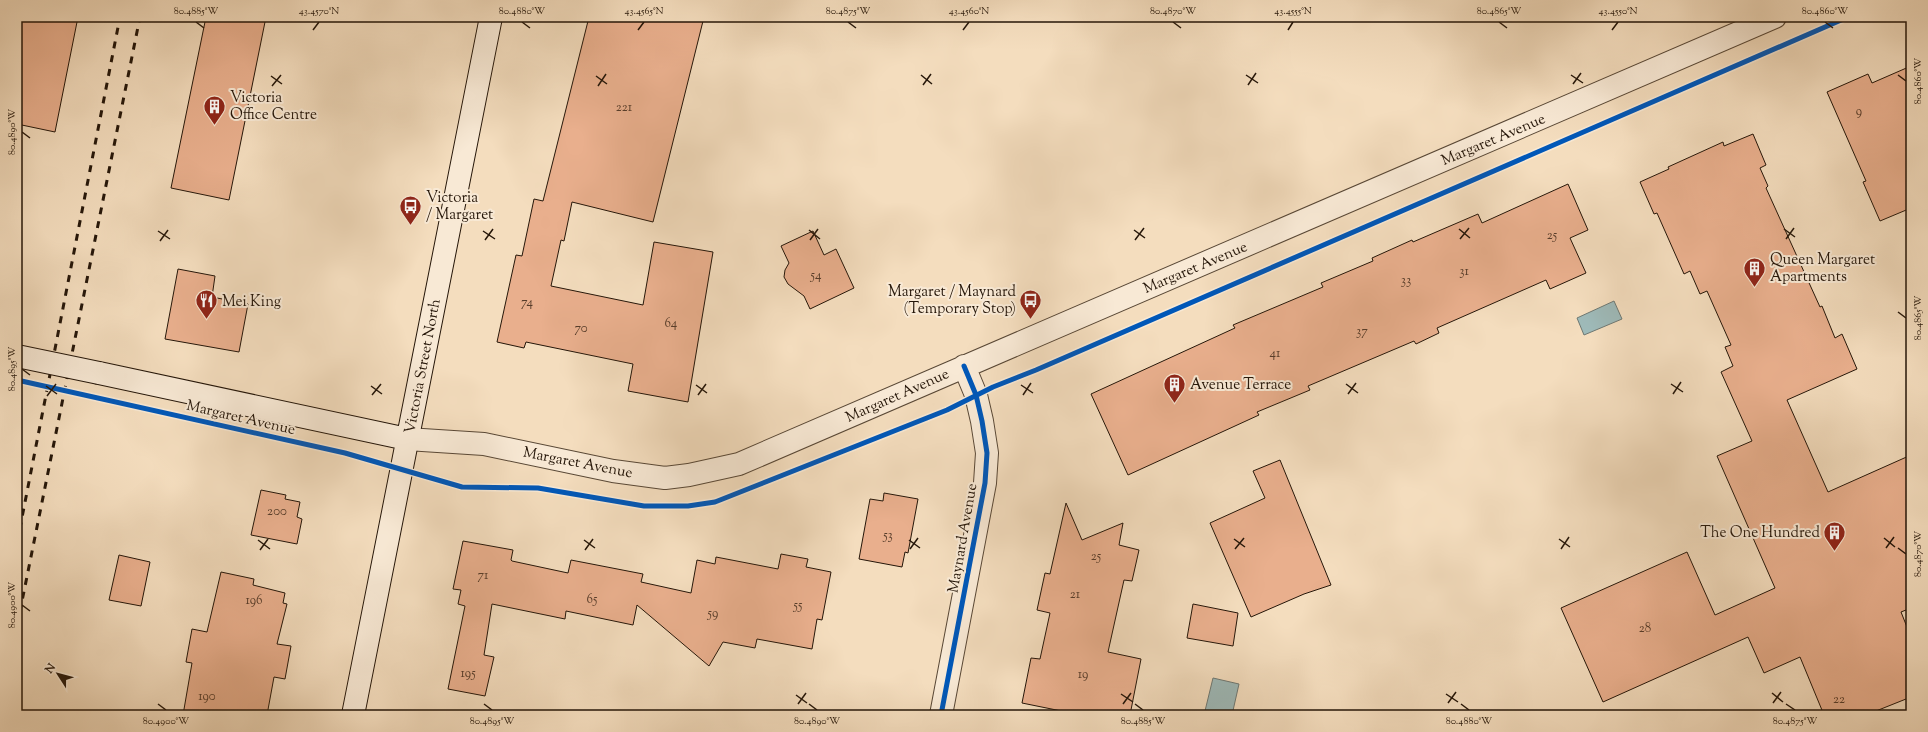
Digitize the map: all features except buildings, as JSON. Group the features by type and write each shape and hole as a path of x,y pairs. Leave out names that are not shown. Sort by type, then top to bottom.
{"street":[{"name":"Victoria Street North","path":"353,715 491,17"},
{"name":"Margaret Avenue","path":"17,356 407,439 484,444 613,470 665,478 689,475 739,464 1775,17"},
{"name":"Maynard Avenue","path":"941,715 985,483 986,460 982,421 976,395 964,366"}],"water":[{"path":"1614,301 1622,319 1584,335 1577,318"},
{"path":"1213,678 1239,684 1232,715 1204,715"}],"railway":[{"path":"17,543 120,17"},
{"path":"17,626 140,17"}],"cycle path":[{"path":"17,380 345,453 462,487 538,488 644,506 688,506 715,502 947,410 993,387 1036,370 1848,17"},
{"path":"941,715 985,483 987,453 976,395 964,366"}],"place":[{"name":"Victoria Office Centre","path":"214,126"},
{"name":"Victoria / Margaret","path":"410,226"},
{"name":"Queen Margaret Apartments","path":"1754,288"},
{"name":"Mei King","path":"206,320"},
{"name":"Margaret / Maynard (Temporary Stop)","path":"1031,320"},
{"name":"Avenue Terrace","path":"1175,404"},
{"name":"The One Hundred","path":"1835,552"}]}
